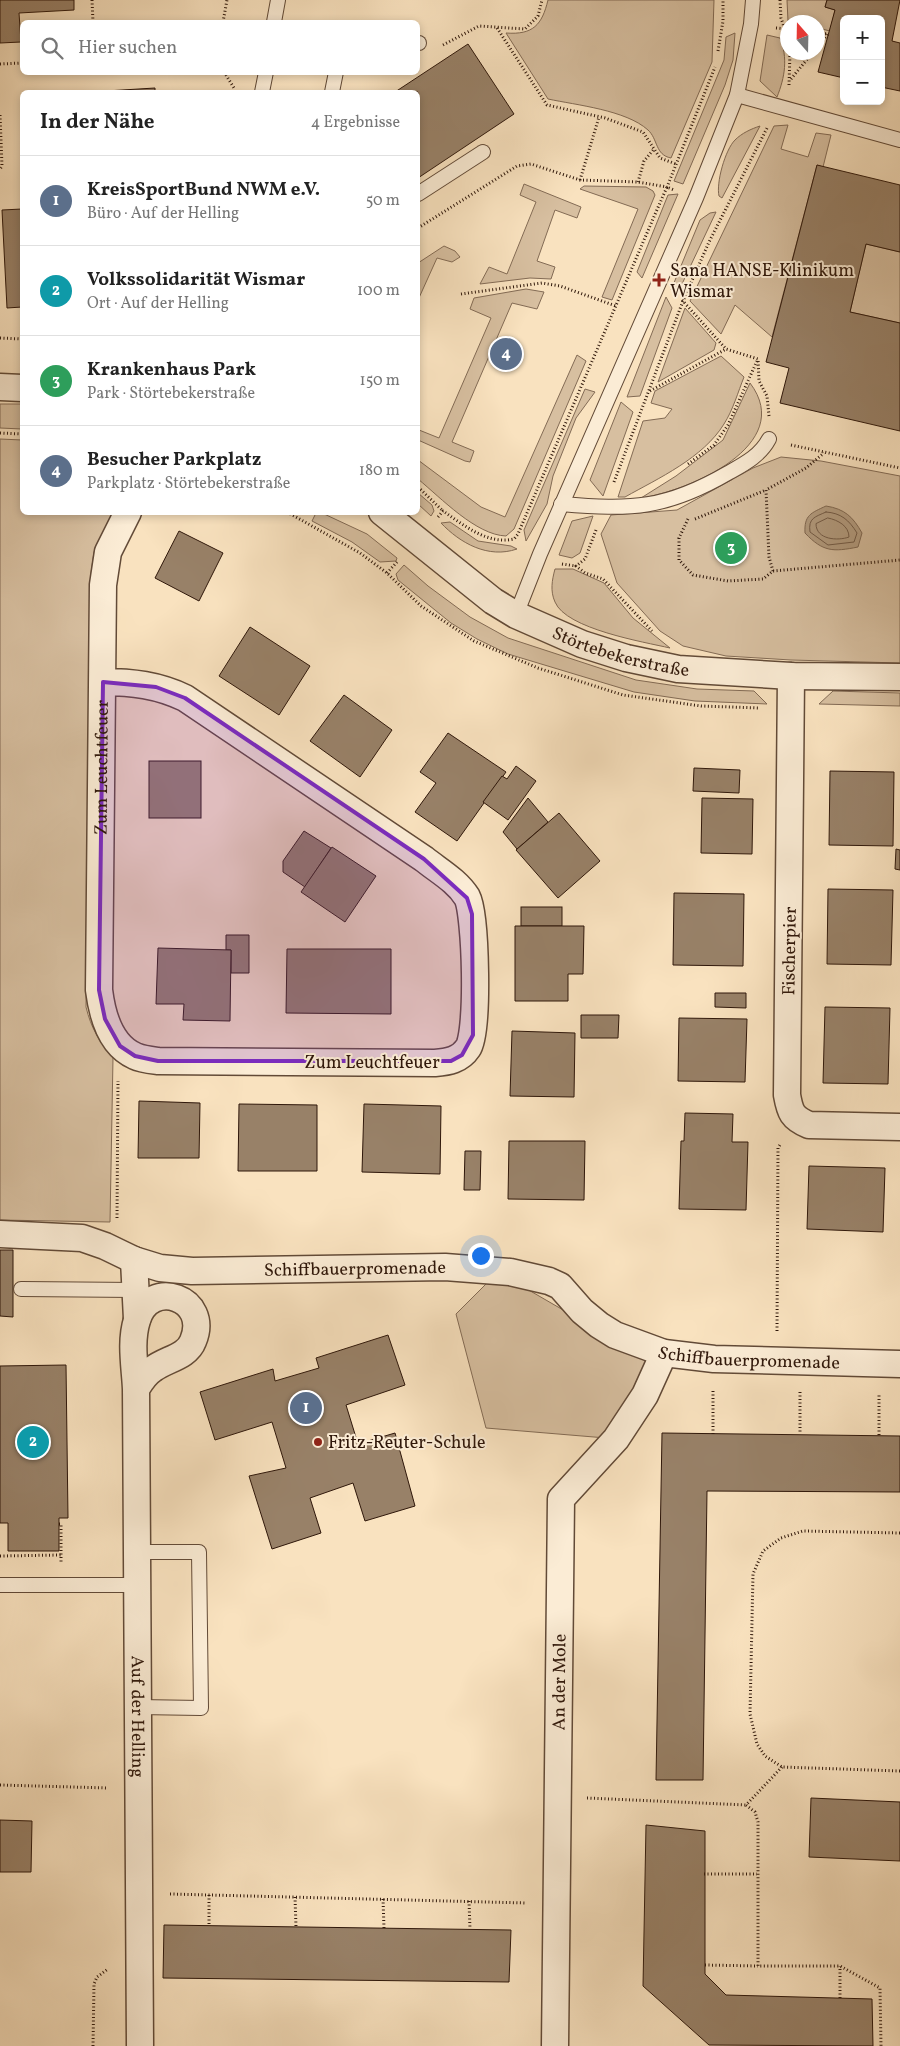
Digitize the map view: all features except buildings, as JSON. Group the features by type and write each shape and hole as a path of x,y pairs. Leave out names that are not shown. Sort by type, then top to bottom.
{"street":[{"path":"0,387 20,388"},
{"name":"Zum Leuchtfeuer","path":"103,682 156,687 185,698 424,859 457,885 467,898 472,914 474,966 473,1035 470,1047 462,1055 451,1061 435,1063 158,1061 135,1056 120,1046 105,1019 99,990 103,682 105,562 127,515"},
{"name":"Störtebekerstraße","path":"386,515 471,585 516,614 582,644 626,658 678,669 791,676 900,677"},
{"name":"Fischerpier","path":"791,676 787,1095 790,1109 797,1120"},
{"path":"797,1120 824,1127 900,1127"},
{"name":"Schiffbauerpromenade","path":"0,1234 82,1238 105,1246 134,1260 160,1268 192,1271 445,1267 510,1272 549,1281 560,1286 582,1311 599,1325 615,1335 664,1354 714,1359 889,1364"},
{"name":"Auf der Helling","path":"134,1260 137,1319 134,1343 136,1389 140,2046"},
{"path":"136,1389 142,1379 153,1368 185,1352 193,1343 196,1332 194,1316 189,1305 177,1297 164,1296 151,1301 137,1319"},
{"name":"An der Mole","path":"555,2046 555,1905 561,1499 616,1439 645,1395 664,1354"}],"lane":[{"path":"274,20 278,0"},
{"path":"516,614 561,504 696,198 737,95 751,24 753,0"},
{"path":"262,90 265,75"},
{"path":"332,90 335,75"},
{"path":"737,95 900,140"},
{"path":"420,193 483,152"},
{"path":"561,504 604,508 661,503 690,493 754,458 764,449 769,439"},
{"path":"21,1289 136,1290"},
{"path":"137,1552 200,1552 201,1708 138,1707"},
{"path":"0,1585 137,1584"}],"path":[{"path":"92,0 93,20"},
{"path":"223,20 227,0"},
{"path":"420,43 438,47 478,26 525,29 538,16 542,0"},
{"path":"420,489 443,511 471,530 487,538 506,541 514,539 518,534 582,380 667,187 716,67 723,21 723,0"},
{"path":"780,0 781,15"},
{"path":"496,28 547,105 599,117 643,132 660,158 676,164"},
{"path":"790,60 790,80"},
{"path":"656,634 603,579 585,572 576,566 585,559 683,301 713,234 779,106 790,80 806,60"},
{"path":"0,64 20,63"},
{"path":"226,75 234,90"},
{"path":"0,115 2,166 0,169"},
{"path":"580,180 599,117"},
{"path":"638,182 644,161 654,149"},
{"path":"420,227 517,166 531,164 580,180 638,182 667,187"},
{"path":"461,294 542,283 560,286 616,306"},
{"path":"656,287 683,301 726,349 758,358"},
{"path":"0,338 20,339"},
{"path":"649,391 726,349"},
{"path":"758,358 759,381 767,396 769,408 769,439 824,453 900,468"},
{"path":"681,468 714,445 728,425 758,358"},
{"path":"0,433 20,434"},
{"path":"687,522 766,490 806,468 824,453"},
{"path":"766,490 769,557 773,571"},
{"path":"690,493 691,502 687,522 679,538 679,560 693,574 728,581 763,579 773,571 900,560"},
{"path":"417,540 443,511"},
{"path":"797,1120 778,1148 788,1362 800,1434"},
{"path":"713,1434 714,1359"},
{"path":"878,1435 889,1364"},
{"path":"0,1556 61,1555 61,1524 59,1524"},
{"path":"900,1533 804,1532 790,1534 774,1542 763,1551 753,1574 750,1714 756,1744 765,1756 782,1767 900,1771"},
{"path":"746,1805 782,1767"},
{"path":"0,1785 139,1788"},
{"path":"557,1796 746,1805 755,1812 758,1822 758,1966"},
{"path":"704,1874 757,1874"},
{"path":"140,1893 469,1901 555,1905"},
{"path":"208,1895 210,1926"},
{"path":"295,1897 296,1927"},
{"path":"383,1899 384,1928"},
{"path":"469,1901 470,1929"},
{"path":"704,1965 840,1966 880,1988 880,2046"},
{"path":"840,1966 840,1998"}],"highlighted area":[{"path":"103,682 156,687 185,698 424,859 467,898 472,914 473,1035 462,1055 451,1061 158,1061 135,1056 120,1046 105,1019 99,990"}],"shaded area":[{"path":"548,0 714,0 712,62 671,158 662,154 651,134 639,123 600,109 548,99 506,33 523,32 535,27 543,16"},
{"path":"787,0 827,0 825,7 835,10 830,31 825,30 825,15 788,15"},
{"path":"735,33 733,60 725,85 683,184 674,181 724,60 726,37"},
{"path":"767,35 780,38 780,60 785,60 784,75 777,97 760,81"},
{"path":"788,125 781,149 808,157 816,133 831,135 823,167 817,165 772,337 735,305 721,334 690,301 774,126"},
{"path":"760,126 722,198 719,196 719,183 722,167 731,145 747,132"},
{"path":"524,184 581,207 577,218 555,210 537,261 555,267 551,279 530,278 480,284 489,267 507,274 536,202 520,195"},
{"path":"584,186 646,187 653,191 655,195 612,300 602,297 638,209 580,189"},
{"path":"678,194 642,278 637,272 668,195"},
{"path":"716,212 682,284 671,290 700,220 710,213"},
{"path":"866,244 900,252 900,323 850,312"},
{"path":"444,246 455,251 460,257 452,262 437,258 420,296 420,262"},
{"path":"526,289 544,292 537,309 512,303 452,442 474,451 470,462 420,441 420,430 439,438 491,318 470,309 474,298"},
{"path":"666,297 672,308 640,396 627,397"},
{"path":"685,308 716,343 714,350 658,382"},
{"path":"577,355 586,361 514,529 506,536 495,534 471,523 448,505 420,481 420,461 481,507 505,517"},
{"path":"721,356 744,377 733,407 724,424 704,447 666,475 625,497 618,497 643,421 665,418 672,409 651,403 655,391"},
{"path":"750,383 761,405 760,426 749,445 731,461 709,475 685,486 641,498 676,476 723,440"},
{"path":"585,389 595,392 576,418 553,476 547,504 526,541 524,530"},
{"path":"621,402 633,412 603,496 590,480"},
{"path":"0,404 20,404 20,429 0,428"},
{"path":"0,439 20,440 20,515 113,515 94,552 91,573 86,1007 96,1034 113,1058 110,1222 0,1220"},
{"path":"781,457 821,461 900,476 900,663 726,656 683,646 660,631 617,583 601,534 611,515 677,510 753,468"},
{"path":"420,495 432,505 434,511 431,516 420,506"},
{"path":"315,515 326,515 367,534 397,558 396,561 380,562 352,542 312,521"},
{"path":"593,516 580,553 572,558 559,555 572,521"},
{"path":"450,522 478,541 511,546 517,549 496,552 475,547 457,537 441,523"},
{"path":"404,565 428,586 470,617 508,638 636,680 697,689 754,691 767,704 695,701 634,692 508,654 477,639 451,623 398,580 396,574"},
{"path":"555,569 573,569 604,583 633,618 670,648 607,633 574,620 562,611 553,598 552,586"},
{"path":"833,691 900,693 900,706 819,704"},
{"path":"492,1278 520,1285 653,1362 606,1438 486,1428 456,1314"}],"water":[{"path":"826,506 838,509 855,522 862,533 858,547 842,550 829,549 817,544 805,533 807,518"}],"place":[{"name":"Sana HANSE-Klinikum Wismar","path":"659,280"},
{"name":"Besucher Parkplatz","path":"506,354"},
{"name":"Krankenhaus Park","path":"731,548"},
{"name":"KreisSportBund NWM e.V.","path":"306,1408"},
{"name":"Volkssolidarität Wismar","path":"33,1442"},
{"name":"Fritz-Reuter-Schule","path":"318,1442"}]}
